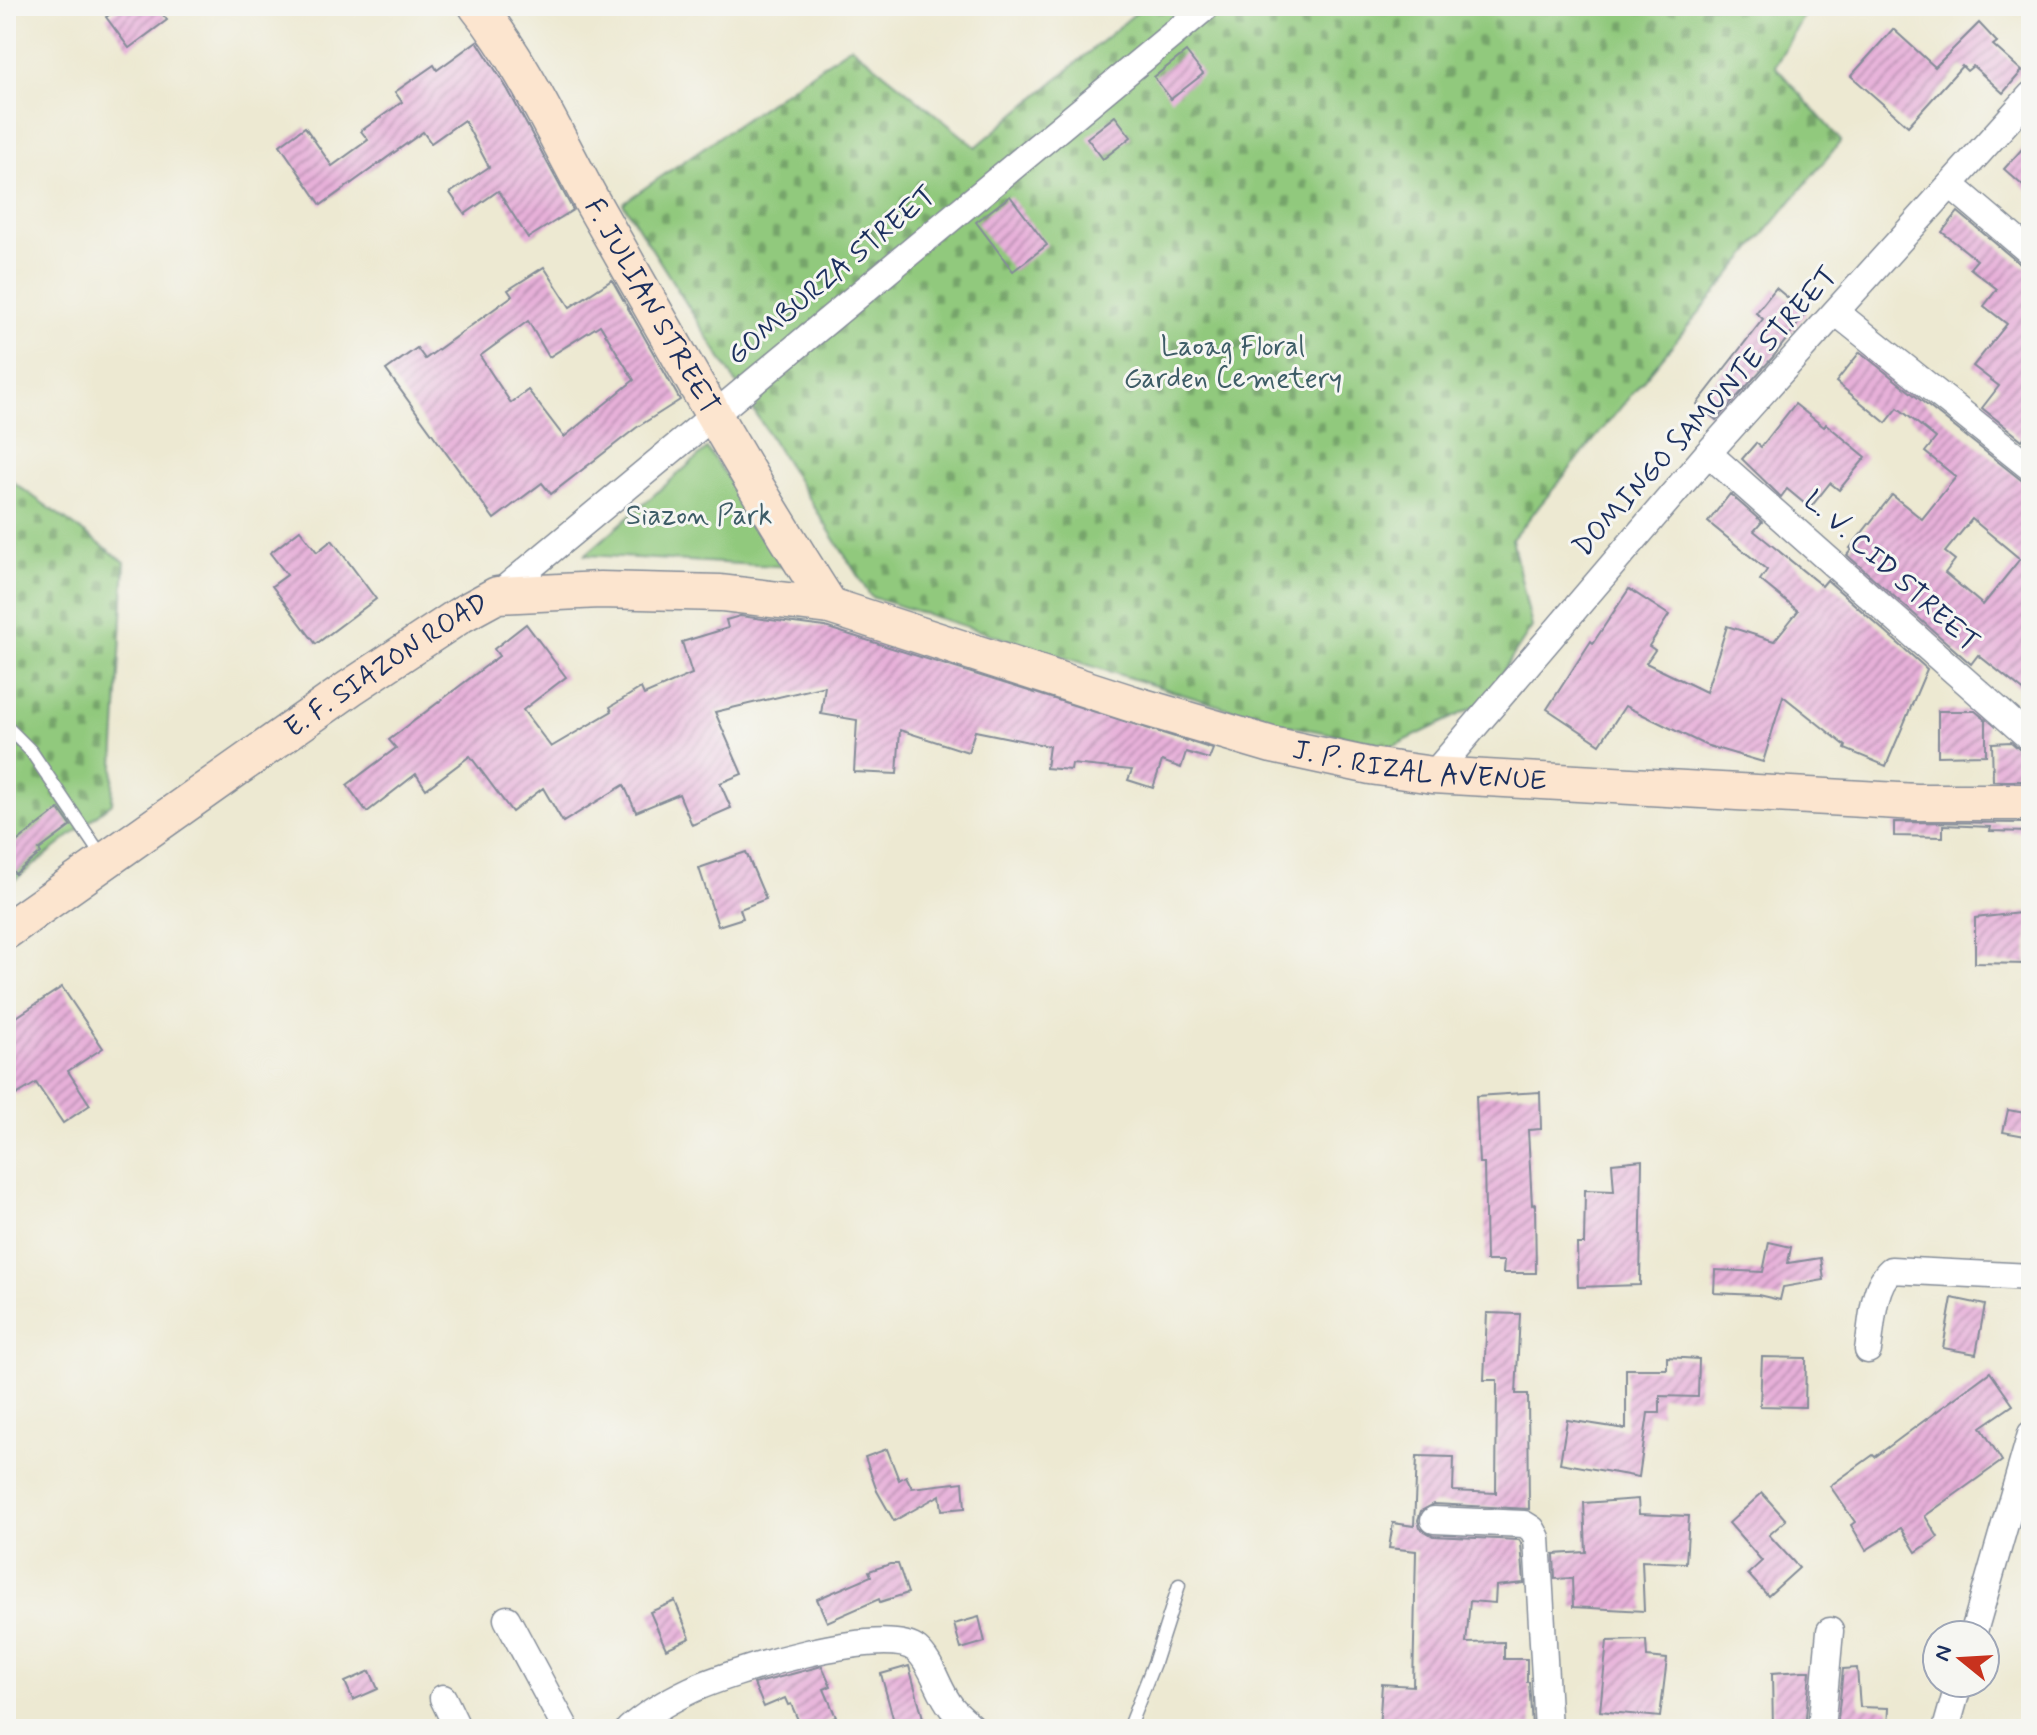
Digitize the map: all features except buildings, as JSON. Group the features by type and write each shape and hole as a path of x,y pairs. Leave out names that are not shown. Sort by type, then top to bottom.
{"main road":[{"name":"F. JULIAN STREET","path":"477,6 505,41 531,84 594,205 764,504 830,606"},
{"name":"E. F. SIAZON ROAD","path":"6,931 362,680 462,614 497,595 600,590 721,593 830,606"},
{"name":"J. P. RIZAL AVENUE","path":"830,606 1133,704 1272,745 1370,766 1433,775 1917,802 2031,802"}],"street":[{"name":"GOMBURZA STREET","path":"497,595 1207,6"},
{"name":"DOMINGO SAMONTE STREET","path":"1433,775 1708,453 2031,95"},
{"path":"1951,185 2031,253"},
{"path":"1837,313 2031,468"},
{"name":"L. V. CID STREET","path":"1708,453 2031,739"},
{"path":"1868,1350 1879,1292 1891,1270 2031,1277"},
{"path":"1978,1619 2031,1434"},
{"path":"1434,1520 1524,1524 1532,1529 1537,1538 1548,1729"},
{"path":"507,1619 566,1729"},
{"path":"1821,1729 1830,1631"},
{"path":"629,1729 650,1710 694,1688 788,1656 843,1646 900,1642 917,1650 951,1707 974,1729"},
{"path":"443,1698 458,1729"},
{"path":"1946,1729 1954,1699"}],"lane":[{"path":"6,726 31,751 104,861"},
{"path":"1128,1729 1154,1663 1179,1585"}],"green space":[{"name":"Laoag Floral Garden Cemetery","path":"1144,6 1809,6 1775,66 1841,141 1512,539 1532,627 1481,704 1394,746 1271,722 871,597 623,203 851,46 976,147"},
{"name":"Siazon Park","path":"707,449 792,567 585,555"},
{"path":"6,477 125,562 112,803 6,887"}]}
